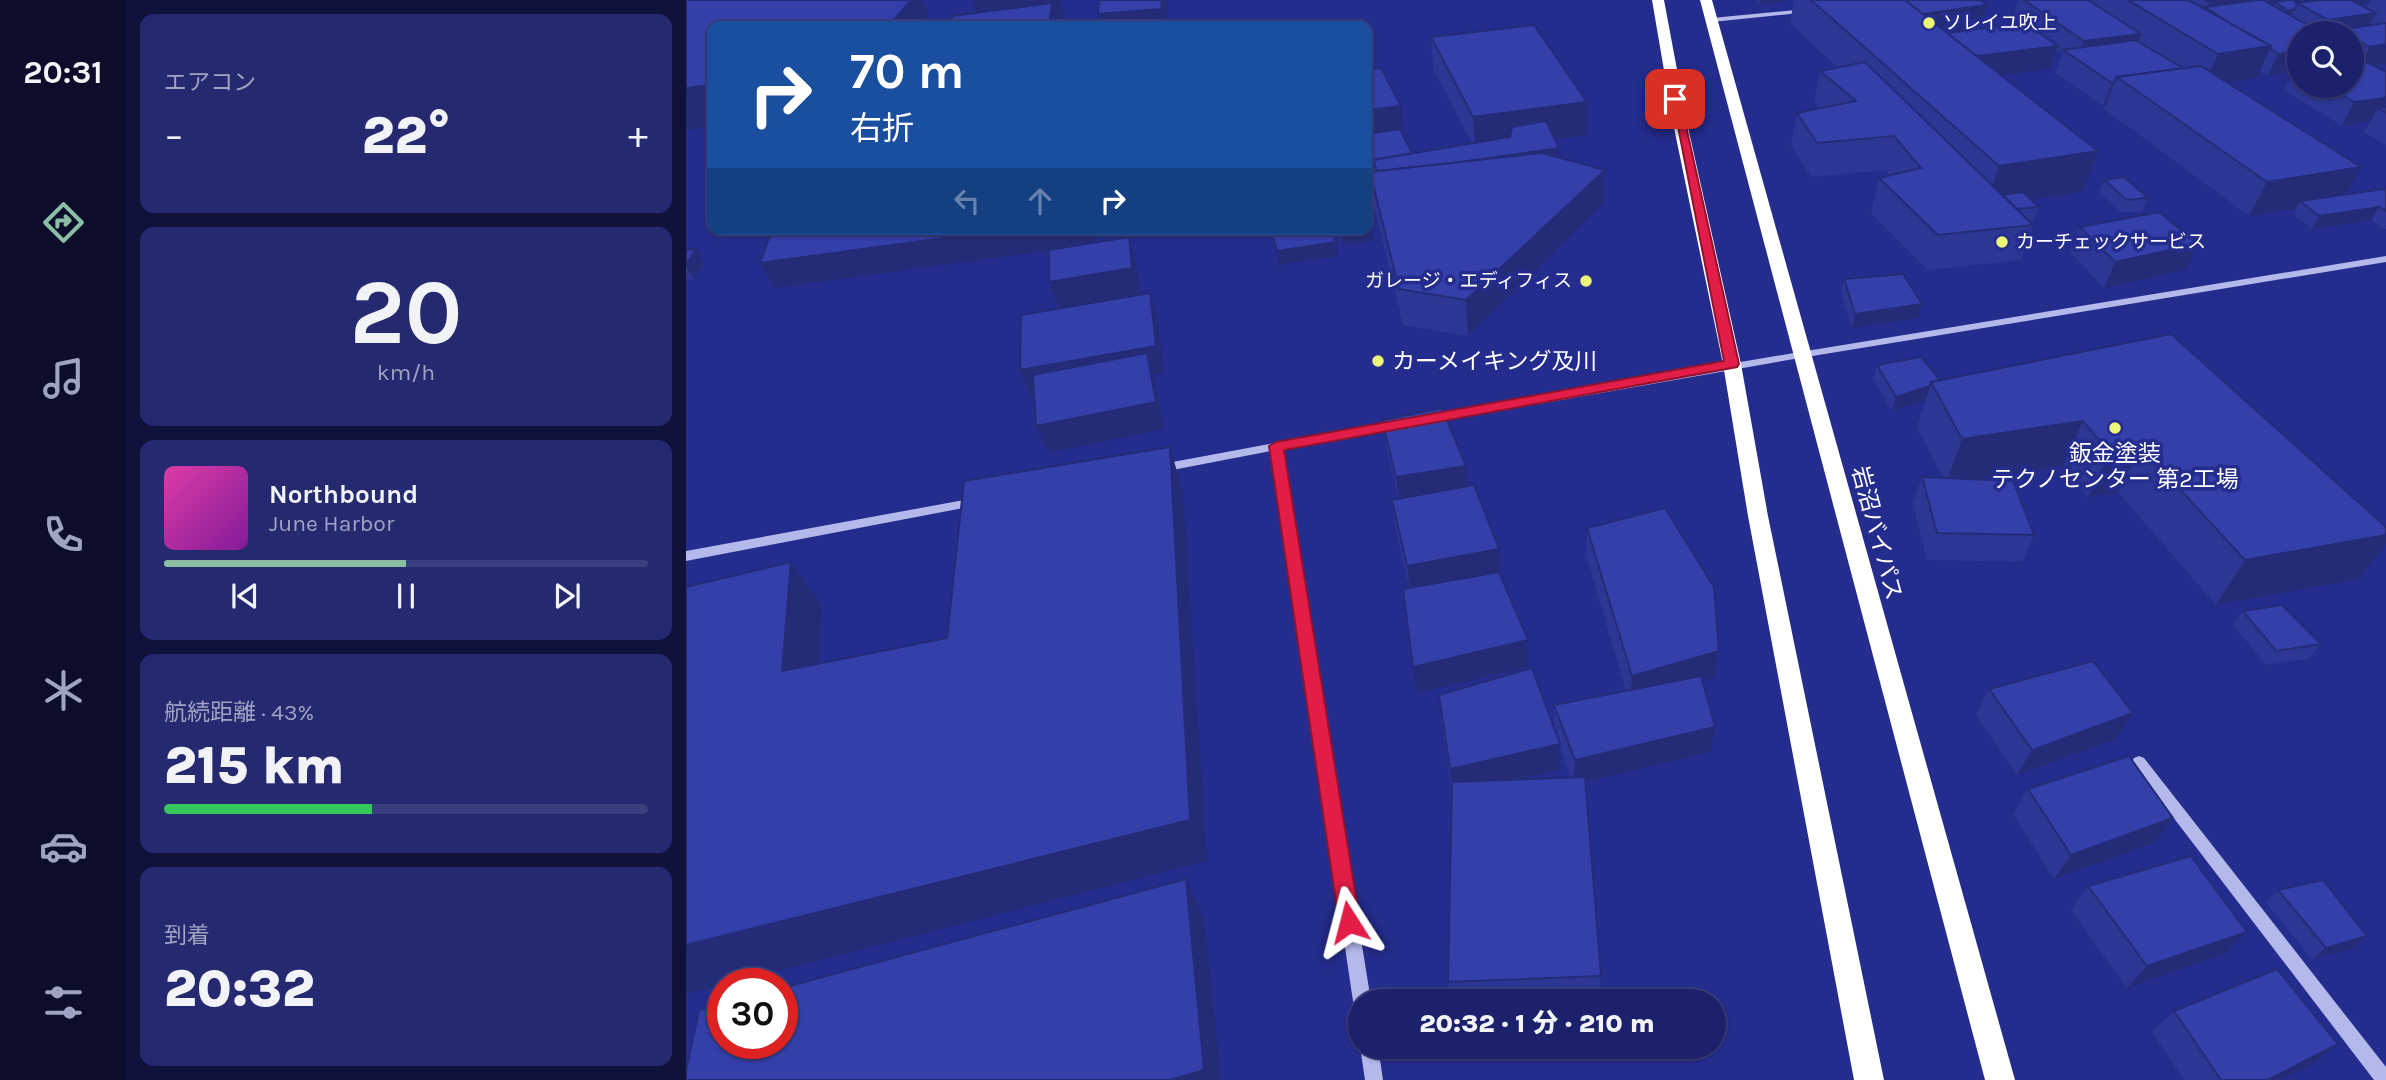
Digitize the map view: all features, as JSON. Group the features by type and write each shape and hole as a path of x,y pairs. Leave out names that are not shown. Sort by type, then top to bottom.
{"highway":[{"path":"1658,0 1680,123 1732,364 1758,516 1869,1080"},
{"name":"岩沼バイパス","path":"1709,10 1800,354 2000,1080"}],"street":[{"path":"1709,10 1810,10"},
{"path":"1153,469 1732,364 2386,259"},
{"path":"1276,446 1360,989"},
{"path":"686,556 988,500"},
{"path":"2139,762 2385,1080"},
{"path":"1371,1059 1374,1080"}],"building":[{"path":"686,0 911,0 893,21 707,21 707,86 686,88"},
{"path":"1099,0 1162,0 1161,9 1098,14"},
{"path":"1811,0 1905,0 2098,151 1999,166"},
{"path":"1905,0 1980,0 1987,5 1923,14"},
{"path":"2024,0 2088,0 2141,34 2084,41"},
{"path":"2128,0 2188,0 2271,46 2218,54"},
{"path":"2263,0 2301,21 2287,21 2287,52 2278,54 2271,46 2205,7"},
{"path":"2288,0 2299,3 2295,9 2288,11 2275,2"},
{"path":"2351,0 2376,13 2328,20 2297,3"},
{"path":"1052,3 1050,21 952,21 952,16"},
{"path":"2025,23 2058,46 1977,56 1947,33"},
{"path":"2386,23 2386,44 2370,47 2364,44 2364,26"},
{"path":"1534,25 1587,102 1473,117 1431,37"},
{"path":"2135,40 2183,68 2117,77 2112,83 2063,50"},
{"path":"2364,61 2386,72 2386,98 2354,102 2347,98 2364,98"},
{"path":"1865,62 2033,225 1938,235 1879,178 1921,168 1894,136 1817,143 1797,113 1856,101 1820,71"},
{"path":"2201,66 2361,167 2267,182 2117,77"},
{"path":"1381,68 1401,106 1372,109 1372,69"},
{"path":"1546,121 1559,148 1377,171 1373,160 1510,137 1512,127"},
{"path":"1400,129 1412,153 1373,160 1374,164 1372,159 1372,133"},
{"path":"1542,153 1605,170 1466,300 1399,289 1372,172"},
{"path":"2124,177 2148,198 2127,200 2104,180"},
{"path":"2384,189 2386,211 2379,207 2319,216 2300,201"},
{"path":"2023,192 2039,207 2017,209 2003,195"},
{"path":"2159,212 2198,244 2115,262 2080,227"},
{"path":"770,235 966,235 760,263"},
{"path":"1273,235 1334,235 1336,242 1277,251"},
{"path":"1129,237 1132,268 1049,282 1049,250"},
{"path":"696,249 686,265 686,250"},
{"path":"1903,274 1922,304 1855,314 1844,279"},
{"path":"1150,293 1156,346 1020,370 1021,315"},
{"path":"2171,334 2386,527 2386,535 2245,560 2141,447 2110,453 2083,421 1962,439 1931,382"},
{"path":"1147,353 1156,402 1036,426 1033,375"},
{"path":"1921,357 1940,380 1896,397 1877,365"},
{"path":"1442,408 1466,466 1396,477 1382,420"},
{"path":"1170,447 1190,820 686,945 686,587 791,562 782,671 947,638 964,481"},
{"path":"1922,477 2013,481 2034,535 1937,533"},
{"path":"1474,485 1499,549 1407,566 1392,500"},
{"path":"1665,508 1714,587 1719,651 1632,676 1587,528"},
{"path":"1499,572 1528,640 1413,667 1403,589"},
{"path":"2282,605 2321,644 2276,651 2243,611"},
{"path":"2093,661 2133,713 2032,750 1989,689"},
{"path":"1532,668 1560,744 1450,769 1439,695"},
{"path":"1701,676 1715,727 1575,760 1554,705"},
{"path":"2129,756 2173,818 2071,855 2028,789"},
{"path":"1585,777 1601,976 1448,982 1452,782"},
{"path":"2191,856 2247,932 2147,966 2088,886"},
{"path":"1186,879 1204,1070 1170,1080 686,1080 699,1010 707,1008 707,1059 798,1059 798,984"},
{"path":"2323,880 2367,936 2326,948 2278,890"},
{"path":"2277,969 2338,1044 2268,1080 2221,1080 2174,1011"}],"place":[{"name":"ソレイユ吹上","path":"1929,23"},
{"name":"カーチェックサービス","path":"2002,242"},
{"name":"ガレージ・エディフィス","path":"1586,281"},
{"name":"カーメイキング及川","path":"1378,361"},
{"name":"鈑金塗装 テクノセンター 第2工場","path":"2115,428"}],"route":[{"path":"1349,922 1276,446 1732,364 1675,99"}]}
